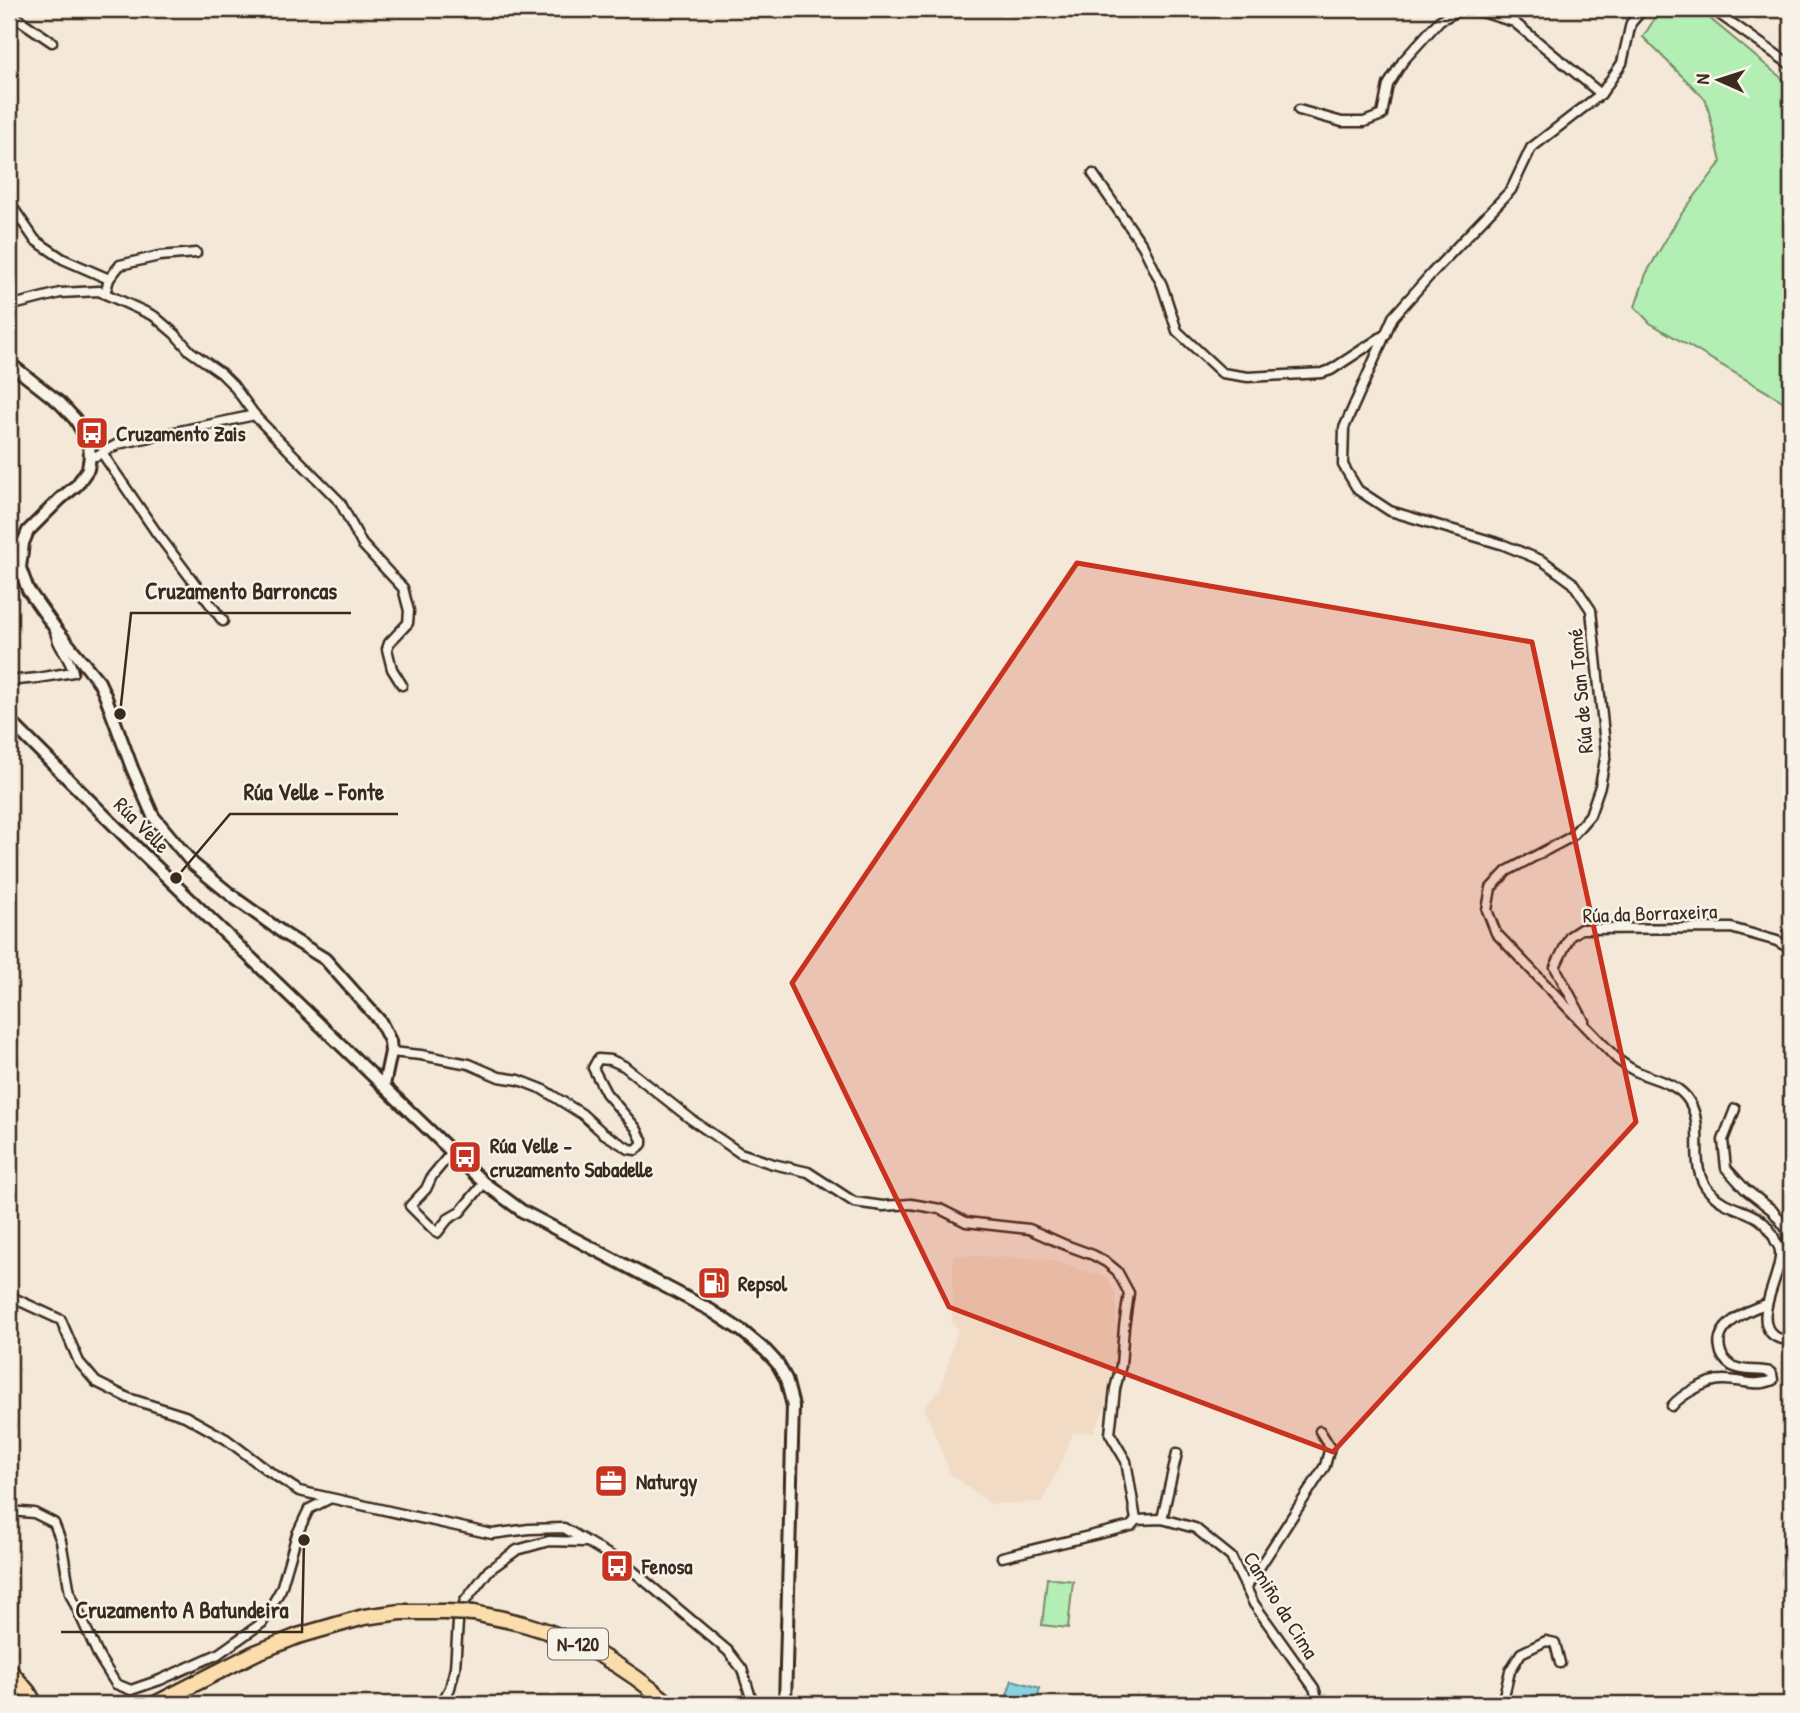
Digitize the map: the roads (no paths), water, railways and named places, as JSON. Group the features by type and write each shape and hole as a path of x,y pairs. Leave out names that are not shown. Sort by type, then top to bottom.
{"highway":[{"name":"N-120","path":"155,1704 256,1653 298,1636 364,1617 401,1612 446,1612 474,1614 561,1636 623,1669 669,1704"},
{"path":"9,1670 35,1704"},
{"path":"169,1704 209,1677"}],"street":[{"path":"9,9 21,21 52,42"},
{"path":"1299,110 1342,122 1364,122 1382,114 1388,85 1404,61 1440,20 1463,9 1514,22 1601,94"},
{"name":"Rúa de San Tomé","path":"1643,9 1631,23 1622,63 1601,94 1531,148 1511,190 1393,317 1344,428 1343,465 1357,490 1390,511 1504,545 1543,561 1573,583 1591,610 1606,754 1600,786 1590,815 1571,837 1507,871 1491,888 1487,909 1496,933 1617,1059 1631,1069 1676,1088 1688,1100 1698,1133 1697,1167 1702,1181 1711,1193 1724,1202 1757,1216 1766,1223 1775,1238 1780,1252 1777,1273 1767,1304"},
{"path":"1712,9 1791,65"},
{"path":"1093,174 1143,246 1162,285 1177,331 1222,373 1248,377 1322,373 1386,334"},
{"path":"9,202 35,240 63,259 110,279"},
{"path":"105,294 110,279 120,265 145,258 196,253"},
{"path":"9,306 60,293 99,292 154,316 190,351 221,373 255,415 340,502 362,544 403,588 409,611 408,623 389,643 387,649 392,669 402,685"},
{"path":"9,363 60,403 75,419 85,436 90,456 88,469 77,485 28,531 23,543 20,568 28,590 99,682 153,816 193,864 236,899 325,959 380,1021 390,1041 391,1052 384,1086"},
{"path":"90,456 96,456 118,444 255,415"},
{"path":"102,453 156,532 223,621"},
{"path":"9,542 23,543"},
{"path":"9,684 73,671 55,637 55,628"},
{"name":"Rúa Velle","path":"9,720 143,854 484,1183 522,1211 679,1293 732,1324 752,1338 777,1363 791,1395 793,1418 785,1704"},
{"name":"Rúa da Borraxeira","path":"1588,1029 1555,967 1570,936 1581,929 1731,928 1777,941 1791,948"},
{"path":"391,1052 469,1063 499,1077 519,1080 542,1089 582,1114 603,1133 629,1149 636,1150 642,1144 639,1134 606,1093 593,1068 598,1059 611,1060 624,1066 692,1120 740,1153 808,1172 854,1202 883,1206 911,1204 940,1209 966,1222 1028,1229 1107,1262 1117,1271 1129,1293 1110,1434 1126,1461 1136,1520"},
{"path":"1735,1109 1723,1140 1726,1168 1745,1189 1772,1210 1786,1228 1790,1246 1777,1273"},
{"path":"452,1152 432,1176 426,1189 410,1206 437,1233 448,1219 460,1212 484,1183"},
{"path":"9,1296 61,1320 79,1362 96,1382 128,1398 185,1416 226,1439 299,1491 492,1534 564,1528 626,1565 728,1651 742,1670 753,1704"},
{"path":"1767,1304 1765,1310 1769,1331 1776,1337 1791,1341"},
{"path":"1672,1406 1702,1385 1720,1379 1751,1384 1773,1380 1770,1372 1742,1369 1728,1363 1719,1345 1725,1329 1735,1318 1752,1308 1767,1304"},
{"path":"1246,1588 1325,1466 1330,1447 1320,1431"},
{"path":"1162,1519 1177,1452"},
{"path":"9,1511 34,1513 54,1523 61,1541 70,1593 89,1636 117,1684 131,1690 218,1654 262,1623 281,1589 297,1534 309,1510 329,1499"},
{"name":"Camiño da Cima","path":"1002,1557 1131,1526 1136,1520 1162,1519 1195,1528 1231,1557 1254,1604 1314,1688 1319,1704"},
{"path":"441,1704 450,1688 455,1668 461,1611 465,1601 489,1570 517,1550 550,1541 588,1542"},
{"path":"1502,1704 1510,1671 1521,1653 1546,1642 1555,1643 1560,1663"}],"water":[{"path":"1012,1680 1040,1688 1036,1703 1007,1695"}],"place":[{"name":"Cruzamento Zais","path":"92,433"},
{"name":"Cruzamento Barroncas","path":"120,714"},
{"name":"Rúa Velle - Fonte","path":"176,878"},
{"name":"Rúa Velle - cruzamento Sabadelle","path":"465,1157"},
{"name":"Repsol","path":"714,1283"},
{"name":"Naturgy","path":"611,1481"},
{"name":"Cruzamento A Batundeira","path":"304,1540"},
{"name":"Fenosa","path":"617,1566"}]}
